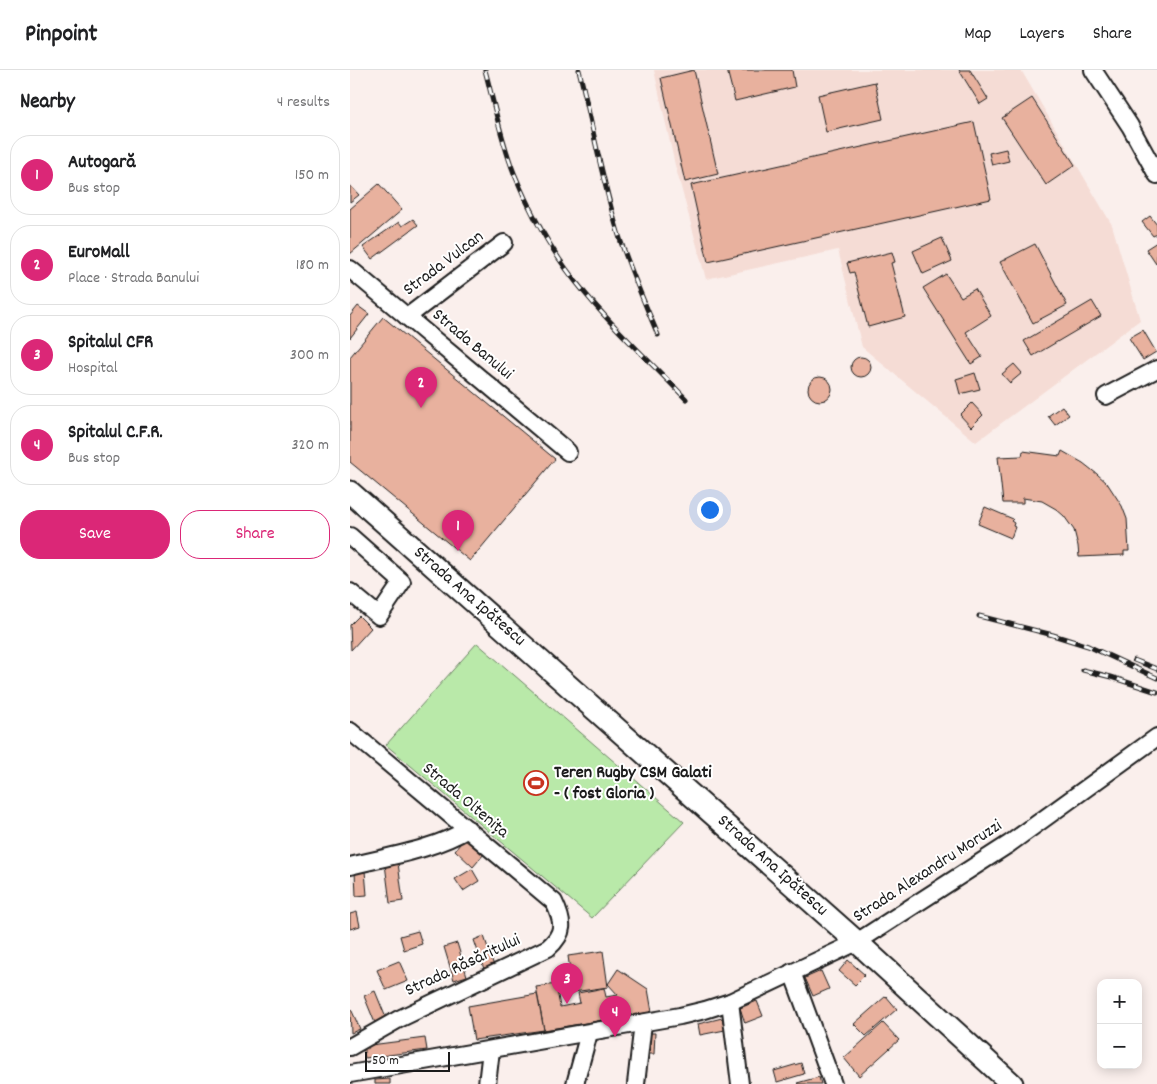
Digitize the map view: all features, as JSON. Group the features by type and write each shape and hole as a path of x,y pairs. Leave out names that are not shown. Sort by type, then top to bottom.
{"main road":[{"name":"Strada Ana Ipătescu","path":"350,492 857,942 1012,1084"}],"street":[{"path":"1093,70 1152,156 1157,175"},
{"name":"Strada Vulcan","path":"407,317 504,243"},
{"name":"Strada Banului","path":"350,269 568,452"},
{"path":"1106,396 1157,369"},
{"path":"350,536 402,582 379,616 350,592"},
{"name":"Strada Oltenița","path":"350,731 554,902"},
{"name":"Strada Alexandru Moruzzi","path":"350,1074 642,1023 706,1010 730,1002 857,942 1009,844 1157,737"},
{"path":"350,866 434,845 453,838 468,829"},
{"name":"Strada Răsăritului","path":"350,1047 399,1018 548,948 558,939 562,925 554,902"},
{"path":"792,972 833,1084"},
{"path":"730,1002 740,1084"},
{"path":"636,1084 642,1023"},
{"path":"575,1084 588,1033"},
{"path":"487,1084 491,1050"}],"shaded area":[{"path":"654,70 1021,70 1112,225 1140,320 976,442 862,347 838,250 706,279 675,165"}],"green space":[{"name":"Teren Rugby CSM Galati - ( fost Gloria )","path":"477,643 684,822 592,918 386,745"}],"building":[{"path":"694,70 718,174 685,182 661,78"},
{"path":"727,70 792,70 795,87 735,101"},
{"path":"959,70 970,70 988,99 980,104"},
{"path":"875,82 883,119 826,132 818,95"},
{"path":"1032,98 1075,165 1046,185 1002,118"},
{"path":"974,122 991,199 708,262 691,185"},
{"path":"1006,149 1009,161 992,165 989,153"},
{"path":"379,184 402,210 350,254 350,209"},
{"path":"350,185 359,195 350,202"},
{"path":"1150,216 1157,225 1157,234 1153,236 1142,222"},
{"path":"413,219 418,225 372,259 363,247 399,222 402,226"},
{"path":"942,238 952,261 923,274 913,251"},
{"path":"1157,242 1157,263 1156,264 1146,249"},
{"path":"1035,244 1067,305 1033,323 1000,262"},
{"path":"892,252 895,262 891,263 905,317 868,327 854,272 850,273 847,263"},
{"path":"946,274 961,297 975,289 991,316 966,332 982,357 971,364 923,288"},
{"path":"1092,301 1101,316 1033,356 1024,341"},
{"path":"358,306 369,314 350,338 350,316"},
{"path":"383,317 555,459 470,561 350,462 350,357"},
{"path":"1143,330 1156,352 1143,360 1129,338"},
{"path":"857,357 865,357 871,363 871,371 865,377 857,377 851,371 851,363"},
{"path":"1014,364 1022,373 1010,383 1002,374"},
{"path":"975,373 980,389 960,394 956,379"},
{"path":"820,377 829,380 832,389 829,398 820,401 811,398 808,389 811,380"},
{"path":"972,403 983,415 971,427 960,415"},
{"path":"1062,406 1069,415 1055,425 1048,416"},
{"path":"1023,451 1060,456 1062,451 1083,463 1107,483 1122,506 1127,519 1129,551 1124,551 1124,555 1079,557 1074,530 1064,516 1056,509 1042,501 1023,498 1023,503 1003,503 998,457 1022,456"},
{"path":"985,507 1013,519 1011,521 1015,527 1011,538 978,524"},
{"path":"359,616 371,628 351,650 350,625"},
{"path":"466,837 484,854 473,867 455,850"},
{"path":"398,863 403,901 390,903 385,864"},
{"path":"472,869 479,881 463,891 455,879"},
{"path":"355,871 365,871 367,895 356,896"},
{"path":"357,912 360,926 350,929 350,914"},
{"path":"418,931 422,944 404,950 400,936"},
{"path":"484,936 494,966 484,969 474,940"},
{"path":"457,943 467,976 454,980 444,947"},
{"path":"603,951 608,987 573,992 568,956"},
{"path":"848,960 865,975 855,985 839,971"},
{"path":"399,961 408,981 386,990 377,970"},
{"path":"618,969 648,989 652,1012 544,1030 536,987 556,984 560,1007 580,1003 578,993 604,988 606,997 618,995 608,984"},
{"path":"821,971 829,989 813,996 805,978"},
{"path":"375,991 386,1018 375,1023 364,996"},
{"path":"537,994 544,1030 474,1040 468,1006"},
{"path":"886,996 897,1009 866,1036 854,1024"},
{"path":"757,1001 763,1016 745,1023 740,1008"},
{"path":"350,1010 360,1029 351,1033"},
{"path":"722,1018 725,1030 700,1035 698,1024"},
{"path":"883,1023 899,1040 859,1076 844,1058"},
{"path":"645,1033 655,1033 654,1054 645,1054"},
{"path":"425,1038 427,1050 365,1058 363,1046"},
{"path":"801,1063 804,1074 777,1082 774,1071"},
{"path":"819,1077 821,1084 797,1083"},
{"path":"390,1079 390,1084 375,1084 375,1080"}],"railway":[{"path":"485,70 509,160 531,211 551,247 594,304 686,399"},
{"path":"579,70 603,178 621,242 658,335"},
{"path":"979,616 1088,646 1157,678"},
{"path":"1134,660 1157,669"},
{"path":"1083,670 1157,692"}],"place":[{"name":"EuroMall","path":"421,408"},
{"name":"Autogară","path":"458,551"},
{"name":"Teren Rugby CSM Galati - ( fost Gloria )","path":"536,783"},
{"name":"Spitalul CFR","path":"567,1004"},
{"name":"Spitalul C.F.R.","path":"615,1037"}]}
